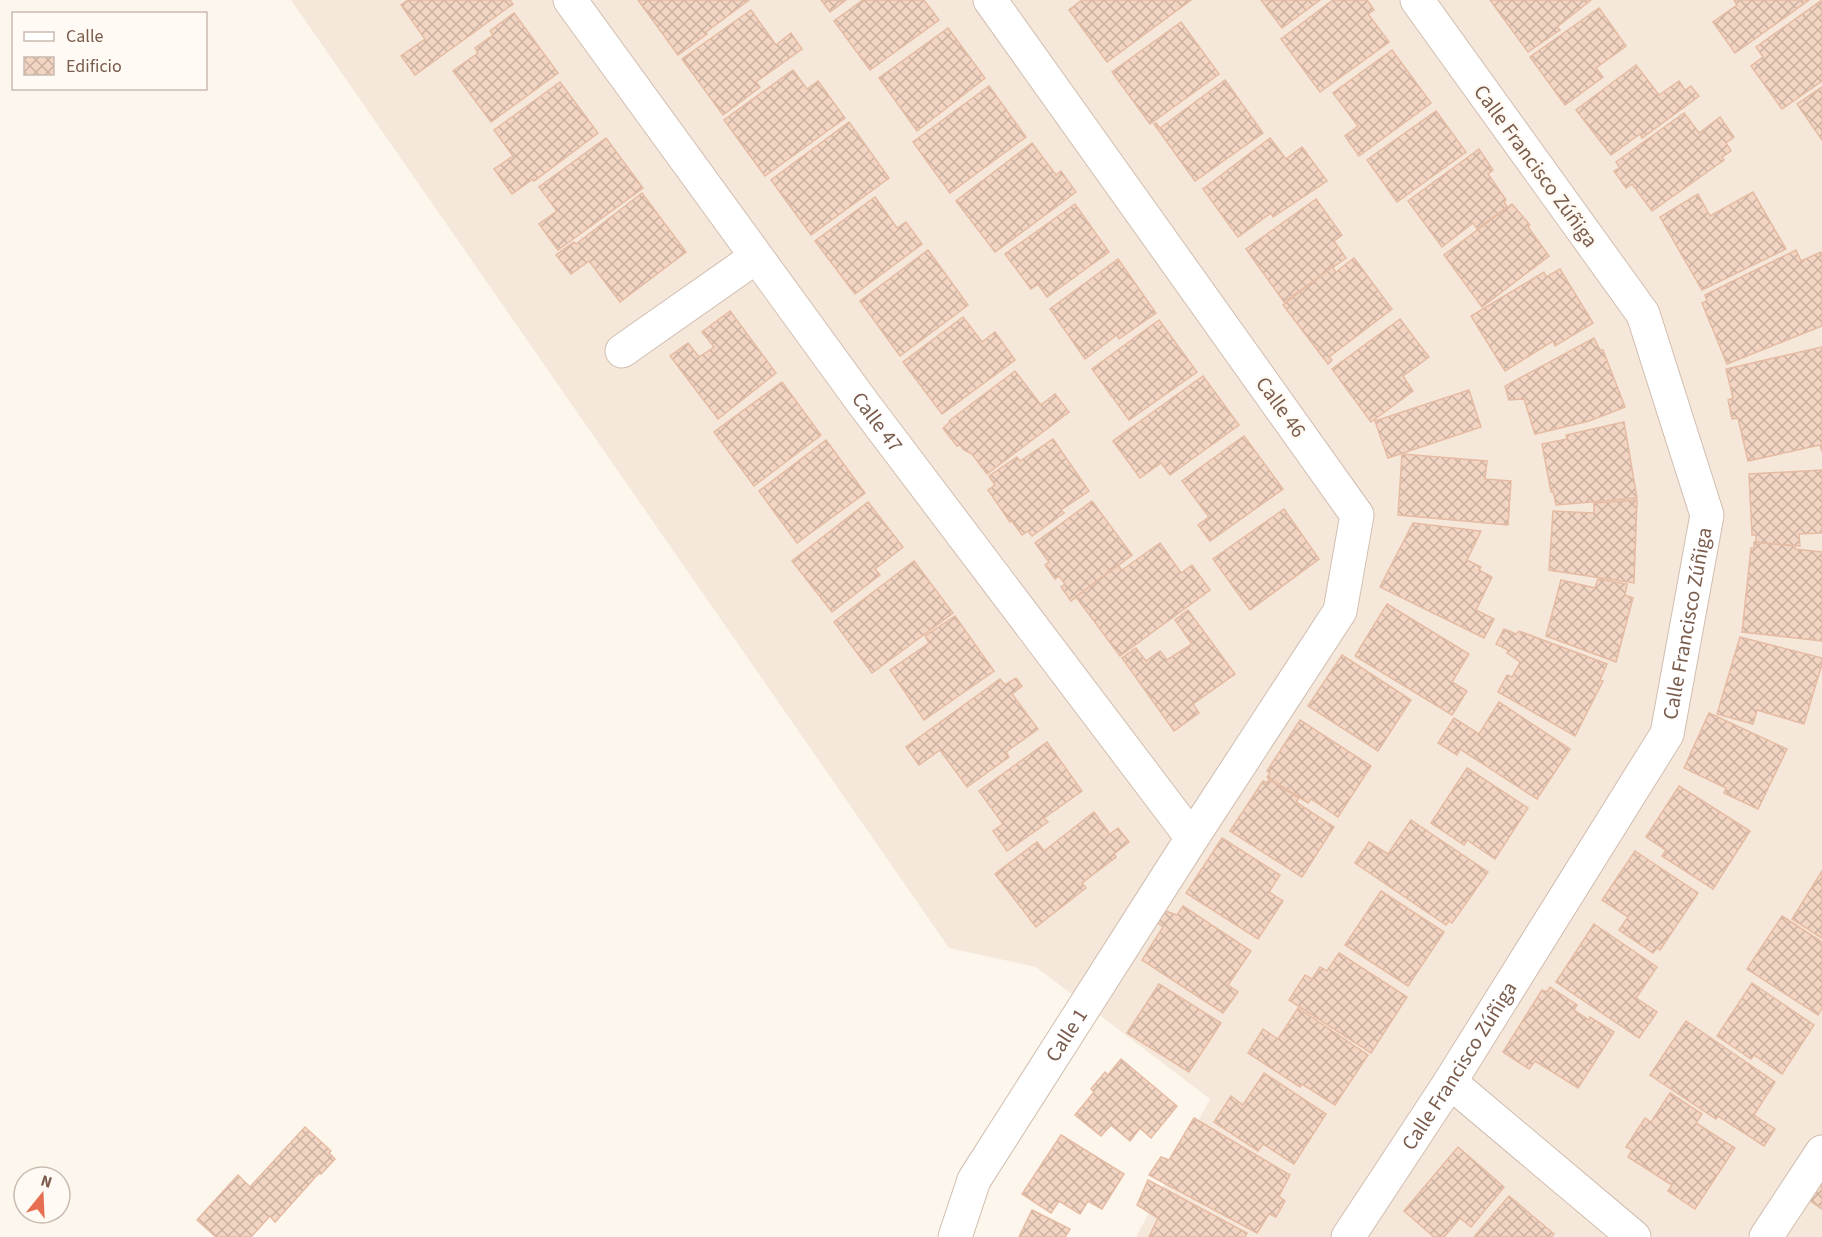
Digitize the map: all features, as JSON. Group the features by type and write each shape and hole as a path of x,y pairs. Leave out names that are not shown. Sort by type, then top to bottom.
{"street":[{"name":"Calle 47","path":"570,0 863,403 1192,838"},
{"name":"Calle 46","path":"990,0 1358,515 1340,611 1192,838"},
{"name":"Calle Francisco Zúñiga","path":"1348,1237 1450,1082 1668,734 1707,515 1643,314 1417,0"},
{"path":"622,351 756,257"},
{"name":"Calle 1","path":"955,1237 974,1180 1192,838"},
{"path":"1450,1082 1634,1237"},
{"path":"1766,1237 1822,1152"}],"shaded area":[{"path":"291,0 1822,0 1822,1237 1136,1237 1210,1099 1036,967 949,948"}],"building":[{"path":"408,0 510,0 513,4 415,75 401,56 425,39 401,5"},
{"path":"638,0 749,0 678,55"},
{"path":"821,0 846,0 830,12"},
{"path":"863,0 924,0 939,20 870,70 834,21"},
{"path":"1082,0 1191,0 1107,62 1069,10"},
{"path":"1261,0 1320,0 1282,28"},
{"path":"1333,0 1367,0 1374,10 1368,14 1389,42 1320,92 1281,39"},
{"path":"1490,0 1591,0 1557,27 1560,30 1528,52"},
{"path":"1734,0 1809,0 1735,53 1713,22 1737,5"},
{"path":"1822,0 1822,81 1782,109 1751,66 1763,57 1756,47"},
{"path":"1599,8 1626,46 1596,68 1603,77 1565,105 1530,57"},
{"path":"751,10 776,45 791,33 802,49 756,82 760,87 723,115 682,59"},
{"path":"514,13 558,73 491,122 453,71 478,53 475,48 493,35 490,31"},
{"path":"1181,22 1219,74 1150,124 1112,72"},
{"path":"948,28 985,78 917,131 879,78"},
{"path":"1392,50 1431,103 1359,156 1345,136 1358,126 1333,93"},
{"path":"1636,65 1659,95 1679,81 1685,90 1691,86 1699,96 1642,138 1640,134 1611,155 1576,110"},
{"path":"793,70 807,89 818,81 845,118 765,176 724,120"},
{"path":"1225,80 1263,133 1195,181 1154,124 1156,123 1160,128"},
{"path":"560,82 598,133 534,181 533,179 512,194 494,169 513,156 494,130"},
{"path":"989,86 1026,137 950,193 913,142"},
{"path":"1822,87 1822,140 1797,104"},
{"path":"1436,111 1466,152 1397,202 1367,160"},
{"path":"1684,113 1699,133 1720,117 1734,137 1726,143 1731,151 1722,157 1724,160 1652,211 1632,184 1626,188 1614,171 1620,168 1616,162"},
{"path":"849,122 889,178 811,235 771,180"},
{"path":"606,138 643,188 558,250 539,224 557,211 539,187"},
{"path":"1270,138 1286,159 1302,147 1327,181 1273,217 1271,213 1238,237 1203,189"},
{"path":"1032,143 1056,175 1061,171 1076,192 995,252 956,201"},
{"path":"1479,149 1493,170 1488,174 1506,200 1504,202 1507,207 1477,229 1473,223 1442,247 1408,201"},
{"path":"1753,192 1786,249 1702,290 1660,217 1698,194 1710,216"},
{"path":"642,193 686,252 620,302 589,261 571,274 556,255 574,242 576,244"},
{"path":"875,197 897,228 906,222 922,244 855,294 815,241"},
{"path":"1316,199 1342,235 1334,241 1346,258 1284,302 1246,249"},
{"path":"1075,204 1109,252 1047,297 1038,284 1031,289 1005,254"},
{"path":"1512,204 1530,225 1528,227 1549,256 1482,307 1444,255"},
{"path":"928,250 968,305 900,356 860,301"},
{"path":"1796,250 1801,261 1821,252 1822,326 1727,364 1702,303 1707,301 1705,295"},
{"path":"1354,258 1392,309 1329,357 1332,360 1328,364 1283,305 1332,267 1336,272"},
{"path":"1118,259 1156,313 1119,339 1117,335 1085,359 1050,309"},
{"path":"1560,269 1593,323 1555,346 1553,341 1505,371 1471,316 1544,272 1546,277"},
{"path":"730,311 776,373 718,419 670,356 688,343 699,357 714,347 702,332"},
{"path":"963,317 982,342 995,332 1015,360 942,414 903,362"},
{"path":"1400,319 1429,357 1403,376 1413,391 1371,422 1332,369"},
{"path":"1159,320 1197,372 1129,420 1092,369"},
{"path":"1594,338 1600,350 1603,350 1625,407 1589,421 1535,434 1524,399 1509,400 1505,386"},
{"path":"1822,347 1822,452 1820,445 1748,461 1738,418 1732,419 1728,400 1733,398 1726,369"},
{"path":"1015,371 1041,405 1055,394 1069,412 987,474 972,454 960,445 957,446 943,428"},
{"path":"1203,376 1239,425 1170,475 1161,463 1140,478 1113,441"},
{"path":"782,382 821,435 754,486 714,432"},
{"path":"1469,390 1481,427 1388,458 1375,421"},
{"path":"1624,422 1637,498 1556,505 1553,491 1551,492 1542,444 1567,439 1566,435"},
{"path":"1244,436 1283,489 1210,541 1198,525 1209,517 1182,481"},
{"path":"1053,439 1089,491 1061,510 1064,513 1032,536 1028,531 1022,535 988,490 995,485 989,476 1017,457 1020,461"},
{"path":"826,440 865,493 797,543 759,491"},
{"path":"1402,454 1487,461 1485,479 1511,481 1508,525 1398,515"},
{"path":"1822,470 1822,533 1799,534 1800,546 1756,543 1756,535 1752,535 1749,474"},
{"path":"1637,500 1634,583 1549,570 1553,511 1594,513 1594,503"},
{"path":"1092,501 1132,555 1071,601 1061,587 1065,584 1059,576 1055,579 1045,565 1049,562 1035,543"},
{"path":"868,502 903,547 875,569 880,575 832,612 792,561"},
{"path":"1284,509 1319,559 1250,610 1213,559"},
{"path":"1413,523 1481,531 1467,560 1481,567 1479,570 1492,577 1476,610 1494,619 1484,638 1380,587"},
{"path":"1754,542 1795,546 1795,549 1822,552 1822,641 1742,632 1751,548 1754,548"},
{"path":"1160,543 1181,573 1192,565 1210,590 1120,656 1076,597 1118,565 1122,570"},
{"path":"914,561 953,613 872,673 834,622"},
{"path":"1598,579 1627,584 1625,595 1633,598 1616,662 1546,636 1561,580 1595,588"},
{"path":"1387,604 1469,654 1452,682 1467,691 1452,715 1355,656"},
{"path":"1188,610 1235,674 1193,704 1199,713 1174,731 1122,658 1136,648 1146,661 1160,651 1167,660 1192,644 1175,620"},
{"path":"955,616 994,671 924,720 890,670 929,643 925,636"},
{"path":"1504,629 1516,634 1519,631 1607,664 1600,680 1603,681 1575,736 1498,692 1507,675 1512,677 1520,662 1507,653 1508,650 1496,644"},
{"path":"1740,637 1822,658 1804,724 1757,710 1753,724 1717,714"},
{"path":"1342,655 1411,700 1378,751 1308,706"},
{"path":"1016,678 1022,686 1012,694 1038,729 1006,752 1009,757 967,787 940,750 919,765 906,747 1000,679 1005,685"},
{"path":"1499,702 1570,749 1537,799 1460,749 1457,755 1438,743 1454,718 1479,734"},
{"path":"1709,713 1787,749 1758,809 1724,793 1726,788 1684,768"},
{"path":"1300,720 1371,766 1338,817 1311,799 1308,803 1267,777 1270,773 1267,771"},
{"path":"1047,742 1082,791 1044,818 1048,822 1007,851 993,831 1003,824 979,791"},
{"path":"1467,768 1528,808 1495,859 1467,840 1464,845 1431,823"},
{"path":"1269,779 1299,798 1296,802 1334,827 1302,877 1230,831 1263,781 1267,783"},
{"path":"1679,786 1750,831 1713,889 1662,856 1666,850 1646,837"},
{"path":"1094,812 1110,834 1118,828 1129,842 1114,854 1116,857 1082,883 1086,888 1036,927 995,874 1037,842 1044,851"},
{"path":"1411,820 1488,872 1452,923 1449,921 1446,925 1355,863 1369,842 1388,854"},
{"path":"1222,838 1280,875 1269,892 1283,901 1258,939 1186,893"},
{"path":"1635,851 1698,893 1660,950 1657,948 1653,953 1619,930 1628,917 1602,900"},
{"path":"1822,871 1822,938 1792,919"},
{"path":"1381,891 1444,932 1408,986 1345,945"},
{"path":"1183,906 1251,951 1228,985 1238,992 1223,1013 1142,960 1163,927 1153,919 1162,916 1165,911 1177,915"},
{"path":"1782,916 1822,942 1822,1008 1818,1015 1747,969"},
{"path":"1594,924 1657,967 1636,998 1657,1012 1639,1038 1556,982"},
{"path":"1339,953 1407,997 1371,1053 1289,1000 1305,975 1312,979 1320,967 1327,971"},
{"path":"1752,983 1814,1025 1782,1074 1754,1055 1751,1059 1717,1036"},
{"path":"1159,984 1221,1023 1189,1072 1127,1033"},
{"path":"1550,987 1577,1005 1574,1010 1614,1032 1578,1088 1535,1061 1529,1069 1503,1052 1542,990 1547,992"},
{"path":"1298,1008 1368,1055 1335,1105 1302,1084 1300,1087 1248,1053 1263,1029 1278,1039"},
{"path":"1686,1021 1775,1082 1754,1115 1775,1129 1764,1146 1718,1116 1716,1119 1650,1075"},
{"path":"1121,1059 1177,1106 1151,1138 1140,1128 1130,1141 1111,1125 1101,1136 1075,1115 1094,1092 1091,1089 1105,1072 1108,1075"},
{"path":"1264,1073 1326,1114 1294,1164 1263,1144 1258,1151 1214,1122 1231,1096 1243,1105"},
{"path":"1670,1093 1702,1114 1696,1123 1735,1148 1695,1209 1668,1191 1672,1185 1628,1157 1632,1150 1626,1147 1645,1118 1651,1122"},
{"path":"1194,1118 1290,1175 1279,1196 1285,1201 1276,1217 1269,1214 1257,1233 1149,1175 1161,1157 1169,1160"},
{"path":"305,1127 331,1151 329,1153 335,1159 321,1174 319,1173 275,1222 270,1216 251,1237 216,1237 197,1220 238,1175 250,1187"},
{"path":"1061,1135 1124,1174 1102,1209 1088,1201 1080,1214 1059,1201 1051,1213 1022,1194"},
{"path":"1458,1147 1504,1187 1471,1227 1460,1218 1444,1237 1434,1237 1404,1211"},
{"path":"1148,1180 1247,1233 1245,1237 1149,1237 1158,1218 1137,1205"},
{"path":"1820,1181 1822,1182 1822,1209 1809,1200"},
{"path":"1509,1196 1554,1234 1551,1237 1474,1237"},
{"path":"1032,1210 1070,1229 1065,1237 1019,1237"}]}
